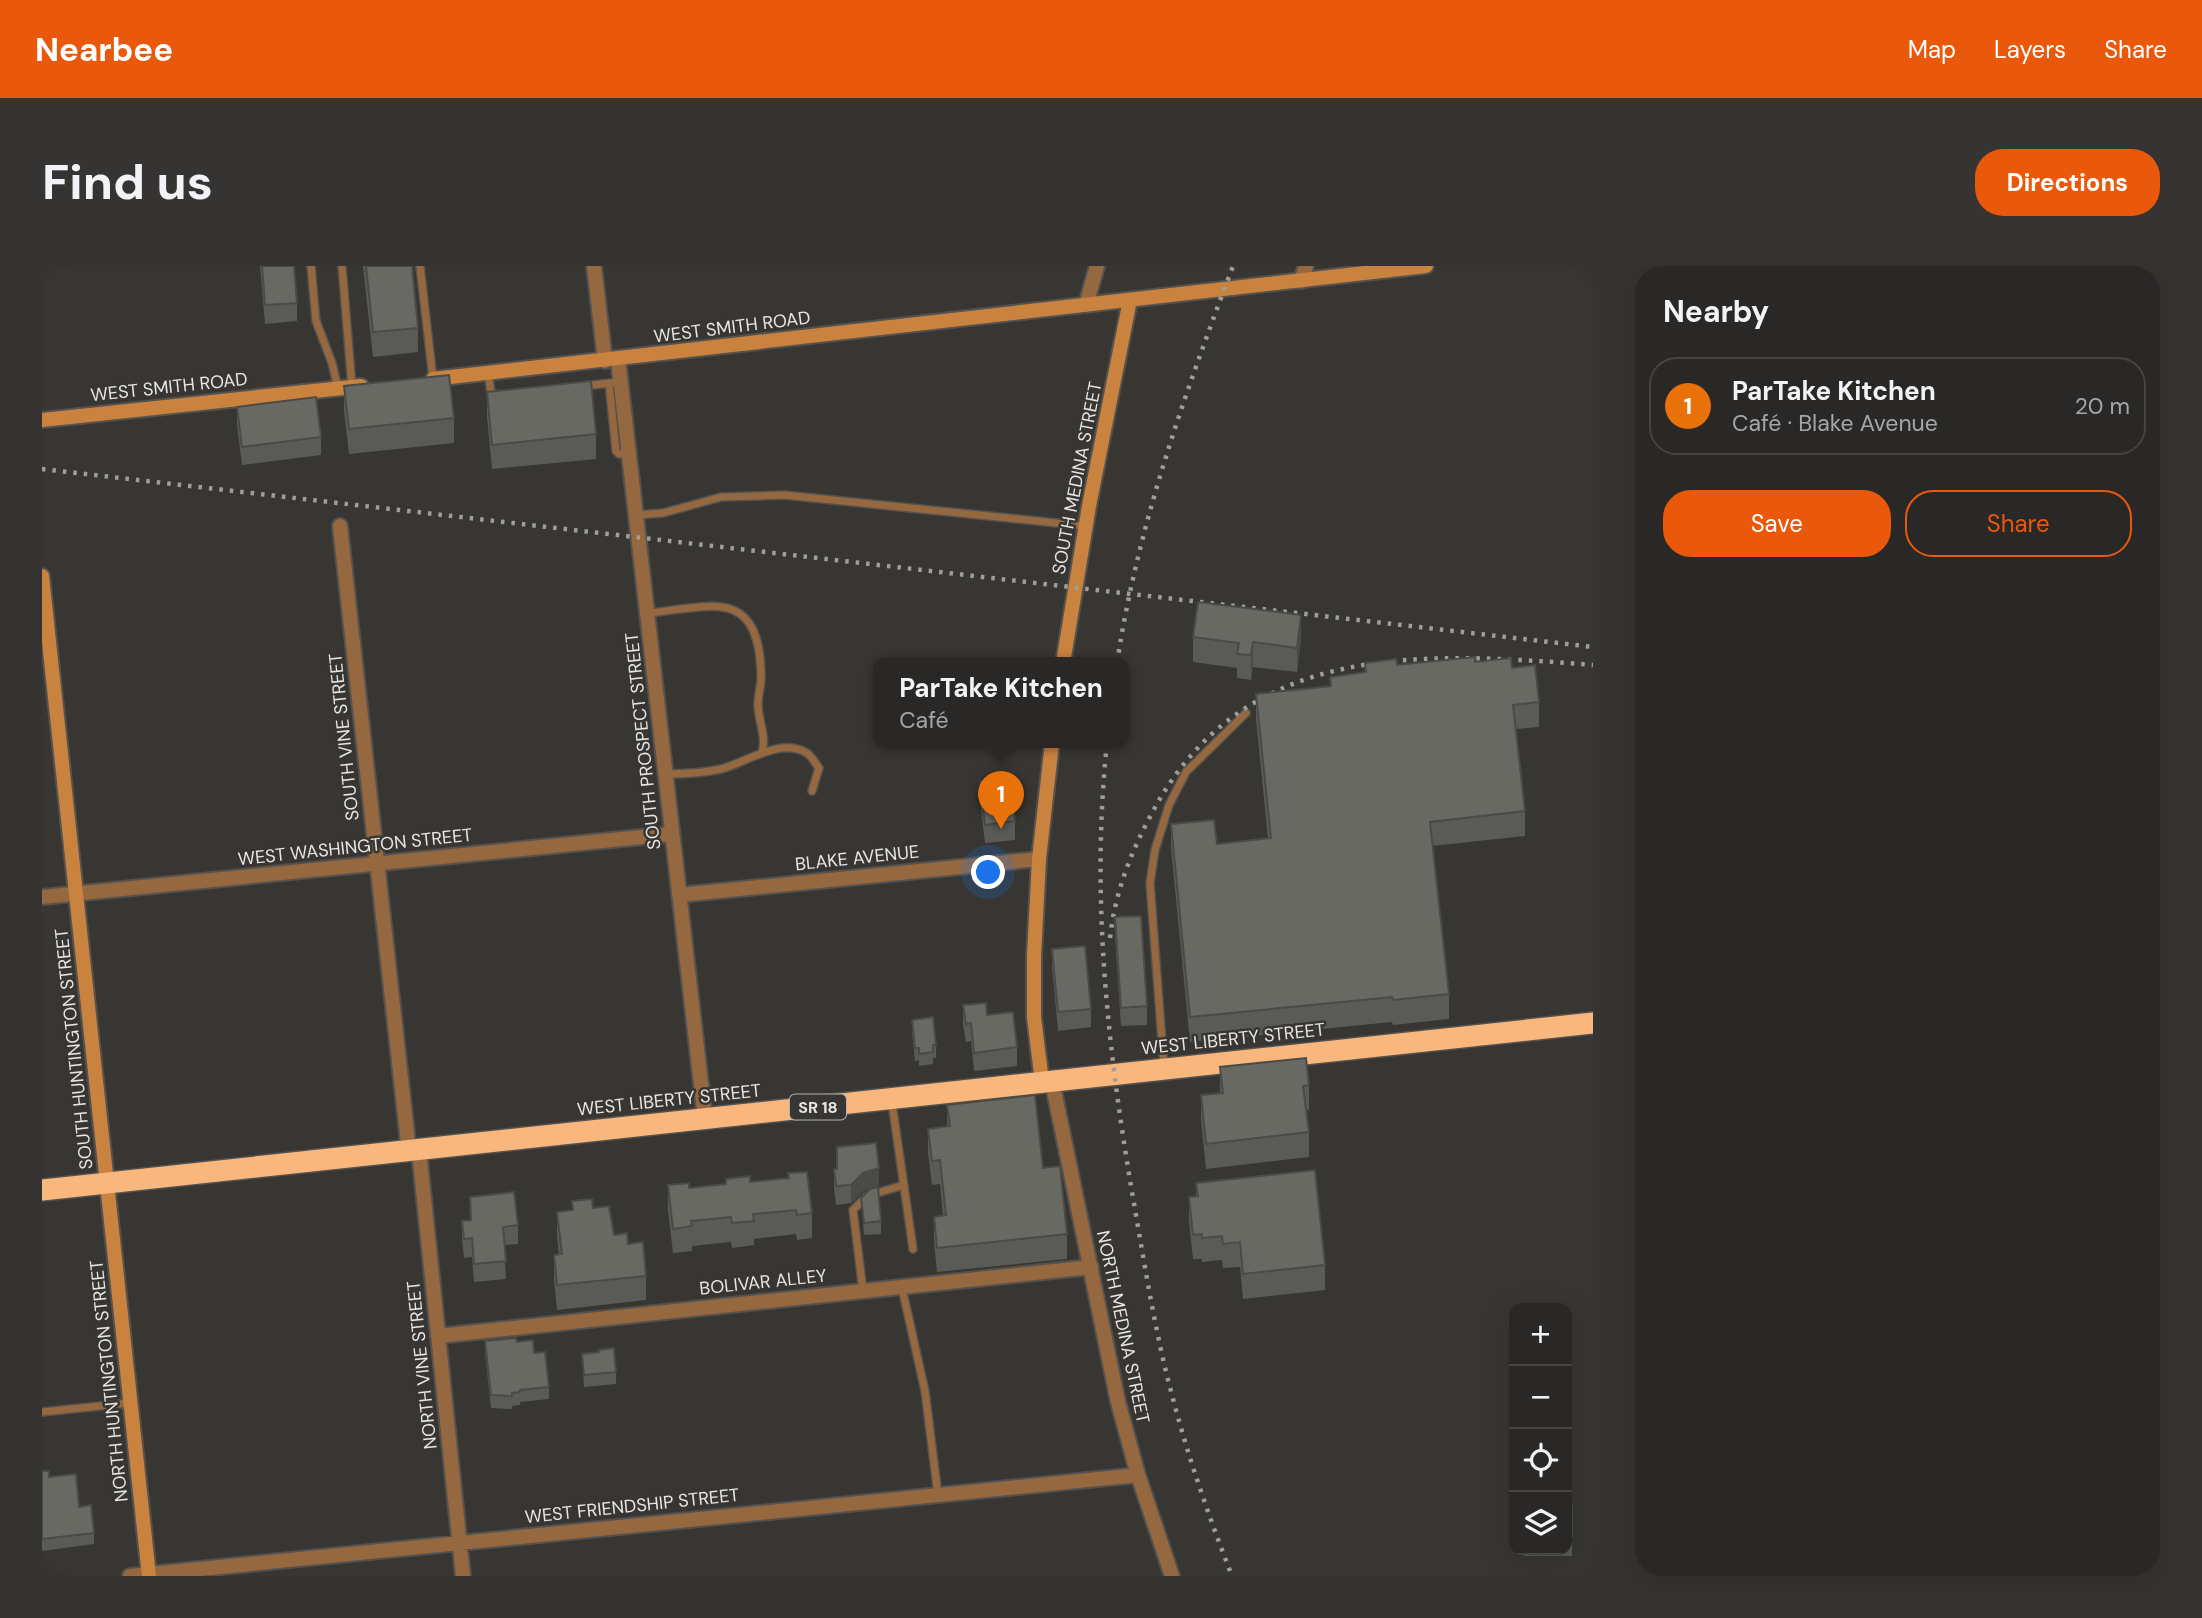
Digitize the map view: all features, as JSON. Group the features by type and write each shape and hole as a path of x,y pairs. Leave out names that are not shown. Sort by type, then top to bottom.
{"highway":[{"name":"WEST LIBERTY STREET","path":"42,1190 1593,1023"}],"street":[{"name":"SOUTH PROSPECT STREET","path":"594,266 629,453 705,1119"},
{"path":"1087,306 1097,266"},
{"path":"1301,281 1306,266"},
{"name":"WEST SMITH ROAD","path":"426,379 1425,266"},
{"name":"SOUTH MEDINA STREET","path":"1064,657 1086,526 1130,300"},
{"name":"WEST SMITH ROAD","path":"42,420 379,384"},
{"name":"SOUTH VINE STREET","path":"340,526 377,864 414,1151"},
{"name":"SOUTH HUNTINGTON STREET","path":"42,576 45,635 108,1183"},
{"path":"1047,1082 1034,1017 1034,944 1039,859 1051,748"},
{"name":"WEST WASHINGTON STREET","path":"42,897 672,834"},
{"name":"BLAKE AVENUE","path":"679,895 1039,859"},
{"name":"NORTH MEDINA STREET","path":"1047,1082 1091,1267 1106,1353 1138,1475 1172,1576"},
{"name":"NORTH VINE STREET","path":"414,1151 438,1336 463,1576"},
{"name":"NORTH HUNTINGTON STREET","path":"108,1183 129,1404 149,1575"},
{"name":"BOLIVAR ALLEY","path":"438,1336 1091,1267"},
{"name":"WEST FRIENDSHIP STREET","path":"130,1576 1138,1475"}],"lane":[{"path":"311,266 316,321 345,388"},
{"path":"342,266 345,388"},
{"path":"420,266 426,379"},
{"path":"488,373 491,392 495,396 508,394"},
{"path":"572,387 615,382"},
{"path":"637,515 663,513 721,497 784,495 1086,526"},
{"path":"648,613 724,606 739,612 749,621 758,642 762,674 758,706 765,744 762,753"},
{"path":"1164,1070 1150,883 1155,850 1169,805 1186,772 1246,713"},
{"path":"666,774 723,768 762,753 792,748 807,752 819,768 812,791"},
{"path":"892,1098 913,1249"},
{"path":"863,1291 853,1210 867,1196 904,1185"},
{"path":"902,1287 925,1391 938,1495"},
{"path":"42,1412 129,1404"}],"building":[{"path":"262,266 294,266 297,303 265,305"},
{"path":"366,266 412,266 418,328 373,332"},
{"path":"449,375 454,418 349,429 344,386"},
{"path":"591,381 596,434 492,445 487,392"},
{"path":"316,397 321,437 242,447 237,407"},
{"path":"1198,602 1301,615 1297,648 1253,642 1251,655 1237,654 1239,643 1193,637"},
{"path":"1475,657 1475,662 1511,658 1512,668 1535,665 1539,702 1513,705 1525,811 1430,822 1449,994 1190,1017 1171,824 1214,820 1217,844 1271,838 1256,694 1331,686 1330,677 1366,672 1365,663 1396,659 1397,665"},
{"path":"1010,777 1015,821 985,825 980,781"},
{"path":"1141,916 1147,1006 1121,1008 1115,917"},
{"path":"1085,946 1091,1009 1058,1012 1052,949"},
{"path":"986,1003 987,1015 1013,1012 1017,1047 974,1053 971,1023 966,1024 963,1005"},
{"path":"933,1017 936,1045 933,1045 933,1052 919,1054 919,1048 915,1048 912,1020"},
{"path":"1306,1058 1309,1085 1303,1086 1309,1132 1206,1144 1201,1095 1223,1093 1220,1067"},
{"path":"1035,1095 1043,1168 1060,1166 1067,1234 937,1248 934,1217 946,1215 940,1160 932,1161 928,1129 950,1126 947,1105"},
{"path":"876,1143 879,1168 863,1173 851,1185 836,1186 834,1169 837,1169 837,1147"},
{"path":"1315,1170 1325,1265 1243,1274 1240,1242 1223,1244 1222,1236 1202,1238 1202,1234 1193,1235 1189,1197 1198,1196 1196,1183"},
{"path":"807,1172 812,1213 797,1215 796,1210 753,1214 754,1221 732,1223 731,1217 691,1221 692,1226 673,1229 668,1185 689,1183 689,1188 726,1184 726,1179 750,1176 750,1182 789,1178 788,1173"},
{"path":"878,1187 881,1221 864,1223 861,1198 870,1189"},
{"path":"514,1192 518,1225 503,1227 506,1261 474,1264 472,1238 464,1239 462,1221 471,1220 470,1197"},
{"path":"592,1199 593,1208 609,1206 614,1235 627,1233 628,1244 643,1242 646,1276 557,1285 554,1255 562,1254 557,1212 573,1210 572,1201"},
{"path":"516,1338 517,1342 533,1340 534,1353 545,1352 549,1387 520,1390 512,1393 512,1396 491,1395 485,1341"},
{"path":"614,1348 616,1372 584,1375 582,1354"},
{"path":"42,1471 49,1471 49,1477 76,1474 79,1507 91,1505 94,1533 42,1539"}],"railway":[{"path":"1118,657 1137,561 1164,462 1233,266"},
{"path":"42,469 1593,647"},
{"path":"1110,938 1116,905 1137,844 1152,813 1190,756 1236,715 1287,686 1343,669 1403,660 1465,658 1593,665"},
{"path":"1107,748 1102,800 1101,912 1109,1025 1123,1136 1166,1370 1192,1464 1232,1576"}],"place":[{"name":"ParTake Kitchen","path":"1001,829"}]}
